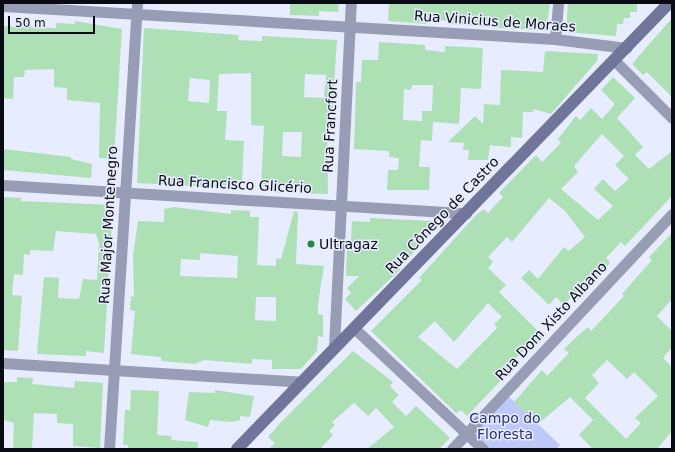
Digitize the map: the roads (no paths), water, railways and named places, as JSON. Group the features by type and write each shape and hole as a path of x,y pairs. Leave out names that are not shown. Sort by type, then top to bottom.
{"main road":[{"name":"Rua Cônego de Castro","path":"237,449 334,347 669,3"}],"street":[{"name":"Rua Francfort","path":"334,347 351,3"},
{"path":"555,39 558,3"},
{"name":"Rua Vinicius de Moraes","path":"3,6 136,9 350,27 555,39 626,48"},
{"name":"Rua Major Montenegro","path":"109,449 116,370 124,192 136,9"},
{"path":"614,60 672,118"},
{"name":"Rua Francisco Glicério","path":"3,184 466,213"},
{"name":"Rua Dom Xisto Albano","path":"452,449 672,214"},
{"path":"354,328 483,449"},
{"path":"3,363 301,382"}],"place":[{"name":"Ultragaz","path":"311,244"}],"park label":[{"name":"Campo do Floresta","path":"505,426"}]}
